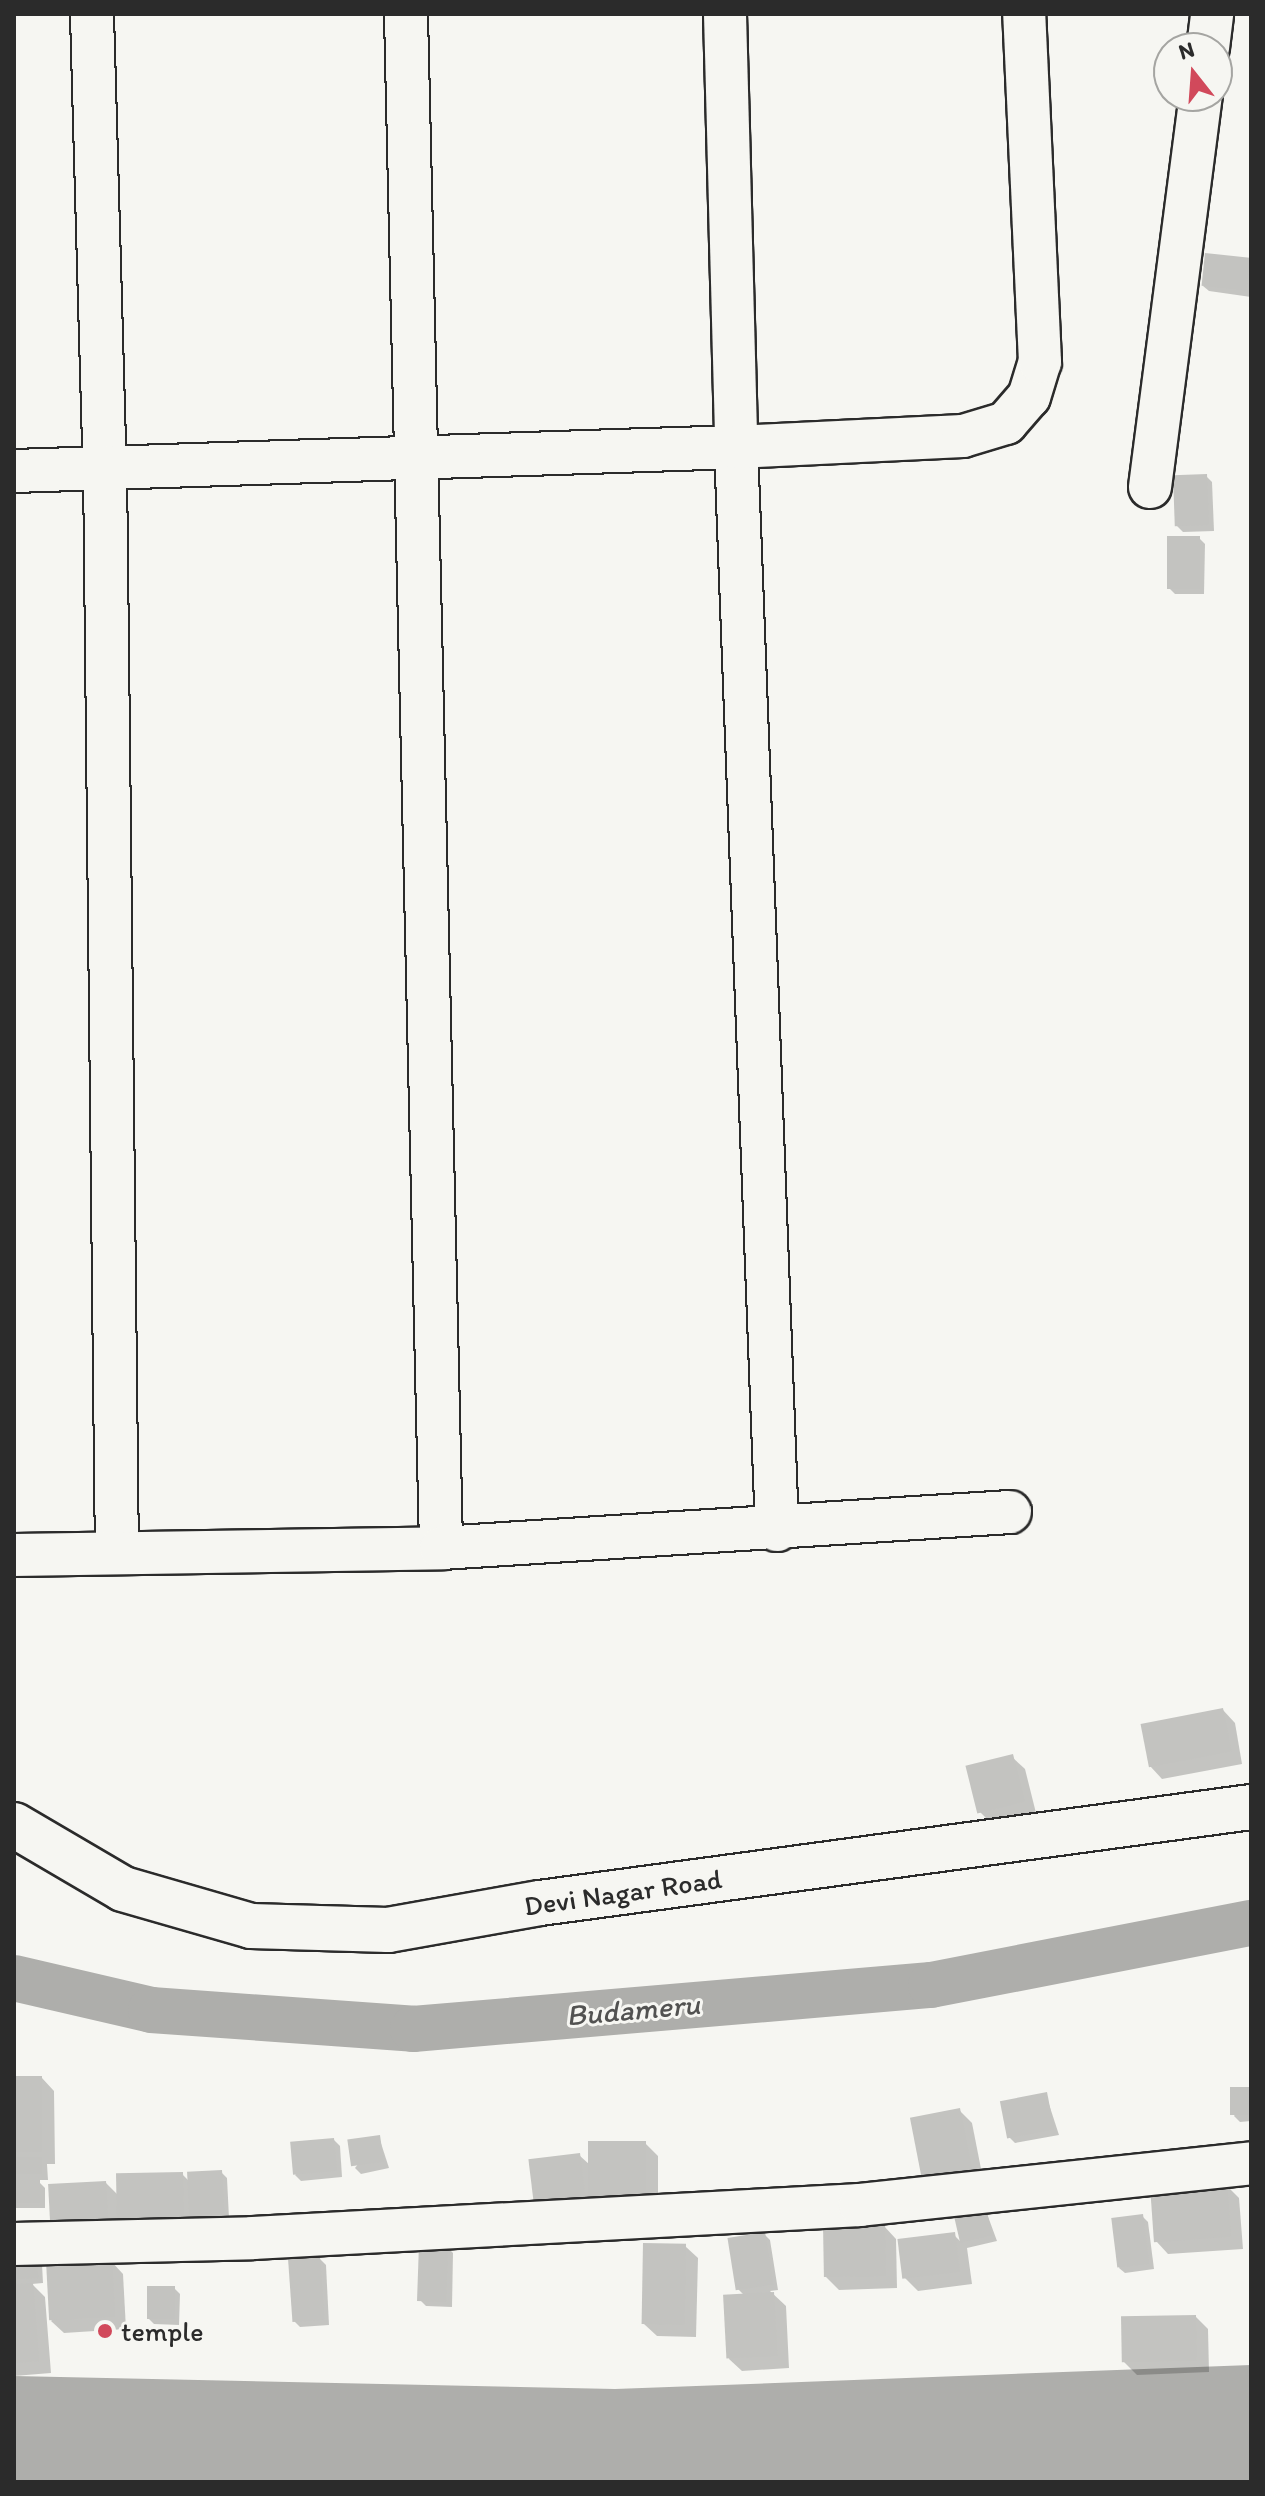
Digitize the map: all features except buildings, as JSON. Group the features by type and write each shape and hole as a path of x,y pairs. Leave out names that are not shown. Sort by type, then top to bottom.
{"street":[{"path":"92,14 105,467 117,1550"},
{"path":"406,14 441,1548"},
{"path":"725,14 736,447 777,1530"},
{"path":"14,471 736,447 963,436 1006,423 1029,397 1040,362 1024,14"},
{"path":"1150,487 1199,112"},
{"path":"14,1555 117,1550 441,1548 777,1530 1010,1512"},
{"name":"Devi Nagar Road","path":"14,1825 123,1889 237,1922 388,1930 540,1903 1251,1807"},
{"path":"14,2244 253,2238 860,2205 1251,2163"}],"shaded area":[{"path":"1251,2365 1251,2482 14,2482 14,2376 615,2389"}],"waterway":[{"name":"Budameru","path":"14,1978 151,2010 413,2029 931,1985 1251,1923"}],"place":[{"name":"temple","path":"105,2331"}]}
